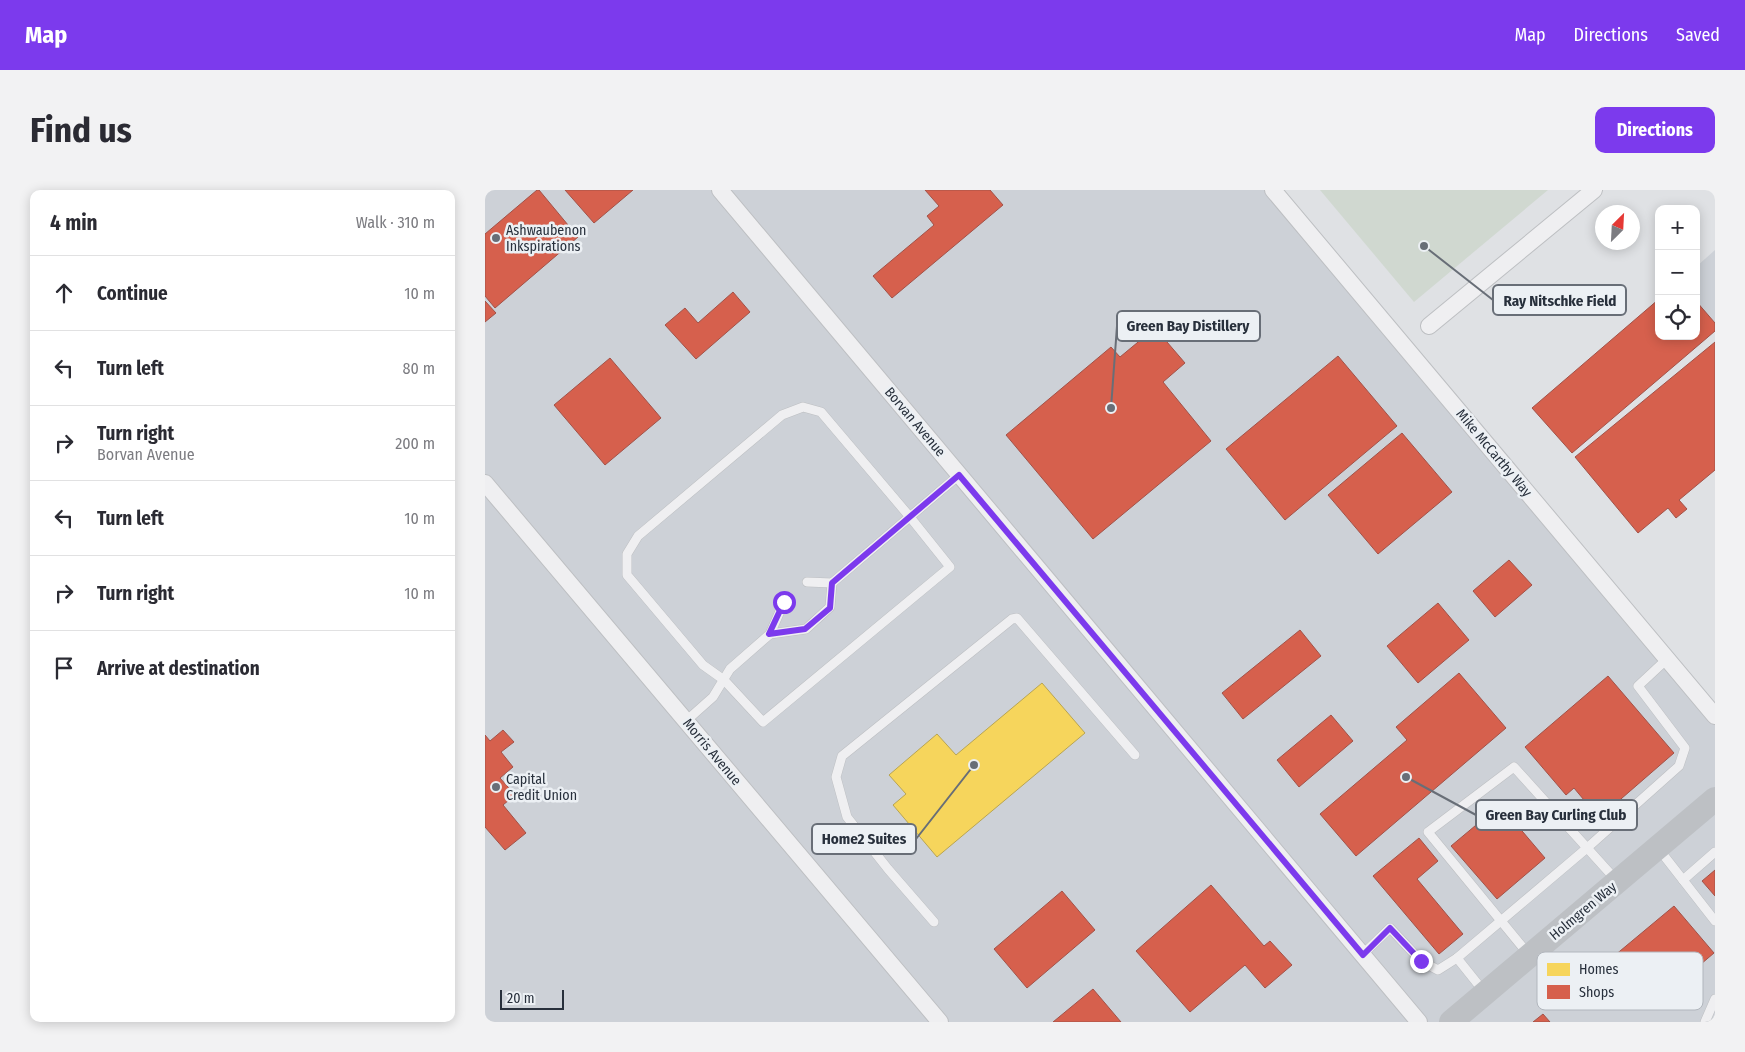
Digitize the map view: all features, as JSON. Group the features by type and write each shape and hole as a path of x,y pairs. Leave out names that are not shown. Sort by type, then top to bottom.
{"street":[{"name":"Borvan Avenue","path":"720,190 1419,1022"},
{"name":"Mike McCarthy Way","path":"1273,190 1715,716"},
{"path":"1429,326 1594,190"},
{"name":"Morris Avenue","path":"485,482 940,1022"},
{"name":"Holmgren Way","path":"1451,1022 1715,799"}],"lane":[{"path":"803,407 821,412 910,517 950,567 763,722 724,680 703,665 627,575 627,554 638,536 782,415 803,407"},
{"path":"807,582 832,583 959,475"},
{"path":"769,634 805,629 830,608 832,583"},
{"path":"686,721 713,697 730,669 769,634 784,602"},
{"path":"933,922 847,817 836,778 842,756 1011,619 1017,618 1135,755"},
{"path":"1363,955 1390,928 1421,961 1438,970 1457,958 1501,921 1679,766 1685,748 1638,686 1667,659"},
{"path":"1529,956 1428,832 1514,767 1617,882"},
{"path":"1658,848 1715,921"},
{"path":"1683,880 1715,852"},
{"path":"1457,958 1485,993"},
{"path":"1705,1022 1715,1001"}],"shaded area":[{"path":"485,190 1273,190 1715,716 1715,1022 485,1022"},
{"path":"1320,190 1548,190 1414,302"},
{"path":"1715,250 1715,323 1700,306 1700,263"}],"building: Homes":[{"path":"1042,683 1085,733 937,857 893,805 906,794 889,775 937,734 956,755"}],"building: Shops":[{"path":"539,190 578,237 495,308 485,296 485,234"},
{"path":"565,190 633,190 594,223"},
{"path":"925,190 990,190 1003,205 892,298 873,276 934,225 927,216 939,206"},
{"path":"733,292 750,312 696,359 665,325 685,308 698,323"},
{"path":"485,301 496,313 485,322"},
{"path":"1655,302 1655,340 1700,340 1700,306 1715,323 1715,331 1572,453 1532,408"},
{"path":"1155,328 1185,363 1163,382 1211,441 1093,539 1006,435 1111,347 1120,357"},
{"path":"1715,342 1715,470 1679,500 1687,509 1676,518 1668,508 1638,533 1575,457"},
{"path":"1338,356 1397,426 1285,520 1226,449"},
{"path":"610,358 661,418 605,465 554,405"},
{"path":"1402,433 1452,492 1378,554 1328,495"},
{"path":"1509,560 1532,585 1495,617 1473,591"},
{"path":"1438,603 1469,640 1418,683 1387,646"},
{"path":"1300,630 1321,656 1243,719 1222,693"},
{"path":"1459,673 1506,728 1356,856 1320,814 1407,740 1396,727"},
{"path":"1608,676 1674,753 1599,818 1574,788 1566,795 1525,747"},
{"path":"1331,715 1353,741 1299,787 1277,760"},
{"name":"Capital Credit Union","path":"503,730 514,742 501,752 513,767 500,778 515,795 503,805 526,833 505,850 485,827 485,735 490,741"},
{"path":"1500,805 1545,858 1497,899 1451,846"},
{"path":"1419,838 1438,861 1417,879 1463,934 1439,954 1373,876"},
{"path":"1715,870 1715,896 1702,881"},
{"path":"1211,885 1264,946 1270,941 1292,965 1265,988 1245,965 1190,1012 1136,951"},
{"path":"1062,891 1095,930 1027,988 994,949"},
{"path":"1674,906 1714,953 1703,962 1703,952 1619,952"},
{"path":"1093,989 1121,1022 1053,1022"},
{"path":"1543,1014 1550,1022 1533,1022"}],"place":[{"name":"Ashwaubenon Inkspirations","path":"496,238"},
{"name":"Ray Nitschke Field","path":"1424,246"},
{"name":"Green Bay Distillery","path":"1111,408"},
{"name":"Home2 Suites","path":"974,765"},
{"name":"Green Bay Curling Club","path":"1406,777"},
{"name":"Capital Credit Union","path":"496,787"}],"route":[{"path":"784,602 769,634 805,629 830,608 832,583 959,475 1363,955 1390,928 1421,961"}]}
